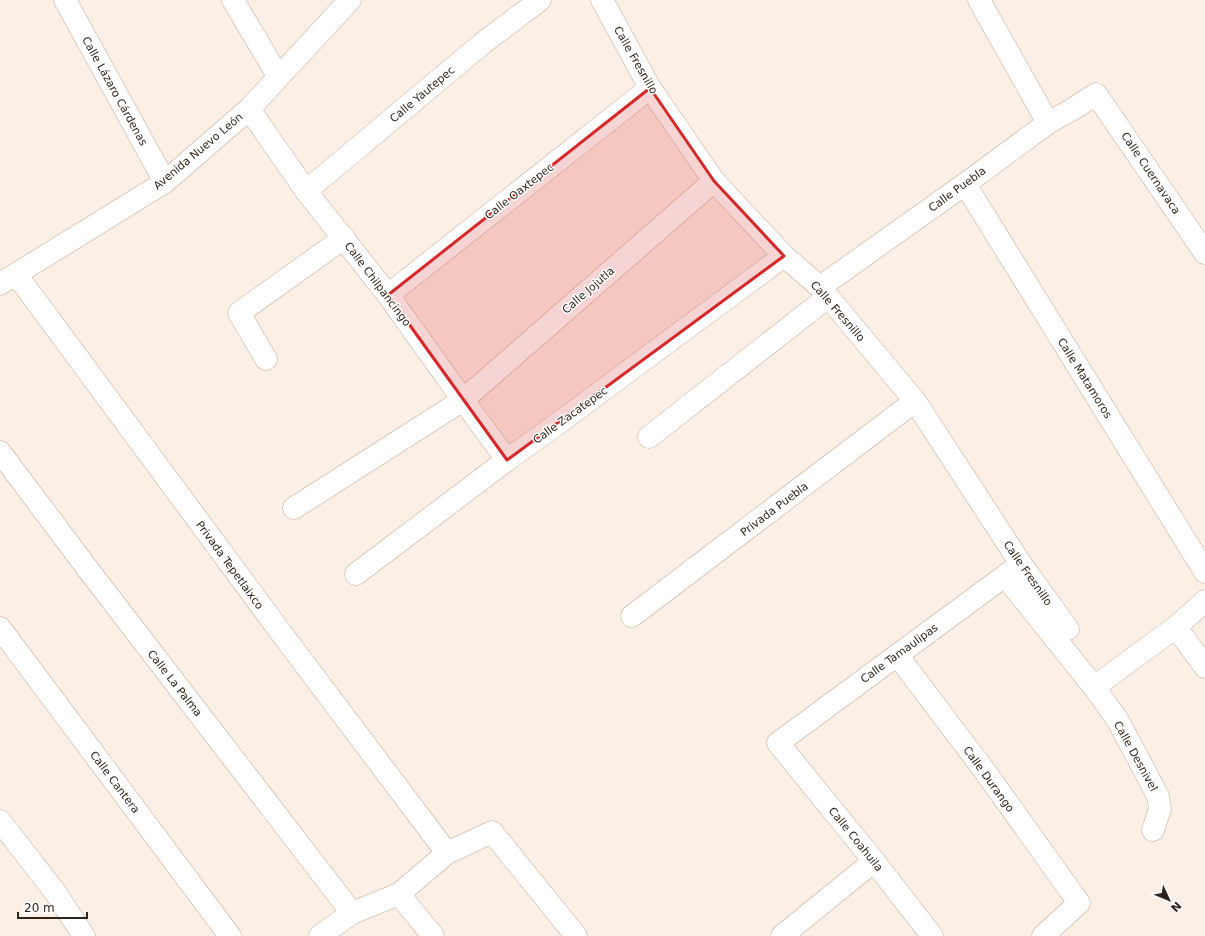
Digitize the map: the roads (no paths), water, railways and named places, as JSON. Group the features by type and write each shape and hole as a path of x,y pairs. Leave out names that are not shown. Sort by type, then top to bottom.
{"street":[{"name":"Calle Lázaro Cárdenas","path":"64,0 165,182"},
{"path":"233,0 278,76"},
{"name":"Avenida Nuevo León","path":"8,279 165,182 249,109 350,0"},
{"name":"Calle Yautepec","path":"306,191 483,44 540,0"},
{"name":"Calle Fresnillo","path":"602,0 650,88 714,181 784,256 824,292 915,401 1013,570 1068,629"},
{"path":"979,0 1048,123"},
{"name":"Calle Oaxtepec","path":"388,295 650,88"},
{"name":"Calle Puebla","path":"649,437 824,292 965,184 1048,123 1073,110 1096,94"},
{"name":"Calle Cuernavaca","path":"1096,94 1205,253"},
{"name":"Calle Chilpancingo","path":"249,109 306,191 388,295 507,460"},
{"name":"Calle Jojutla","path":"294,508 463,400 714,181"},
{"name":"Calle Matamoros","path":"965,184 1205,572"},
{"path":"266,359 239,313 344,238"},
{"name":"Calle Zacatepec","path":"356,574 507,460 556,426 784,256"},
{"name":"Privada Tepetlaixco","path":"8,279 282,634 447,853"},
{"name":"Privada Puebla","path":"632,616 915,401"},
{"name":"Calle La Palma","path":"0,452 352,914"},
{"name":"Calle Tamaulipas","path":"778,743 1013,570"},
{"name":"Calle Desnivel","path":"1013,570 1116,719 1158,796 1160,809 1153,830"},
{"path":"1094,687 1176,627 1205,601"},
{"path":"1176,627 1205,667"},
{"name":"Calle Cantera","path":"0,628 230,936"},
{"name":"Calle Durango","path":"897,655 984,770 1080,904 1043,936"},
{"name":"Calle Coahuila","path":"778,743 874,861 932,936"},
{"path":"0,821 55,892 84,936"},
{"path":"320,936 352,914 399,894 447,853 492,832 576,936"},
{"path":"782,936 874,861"},
{"path":"399,894 433,936"}]}
